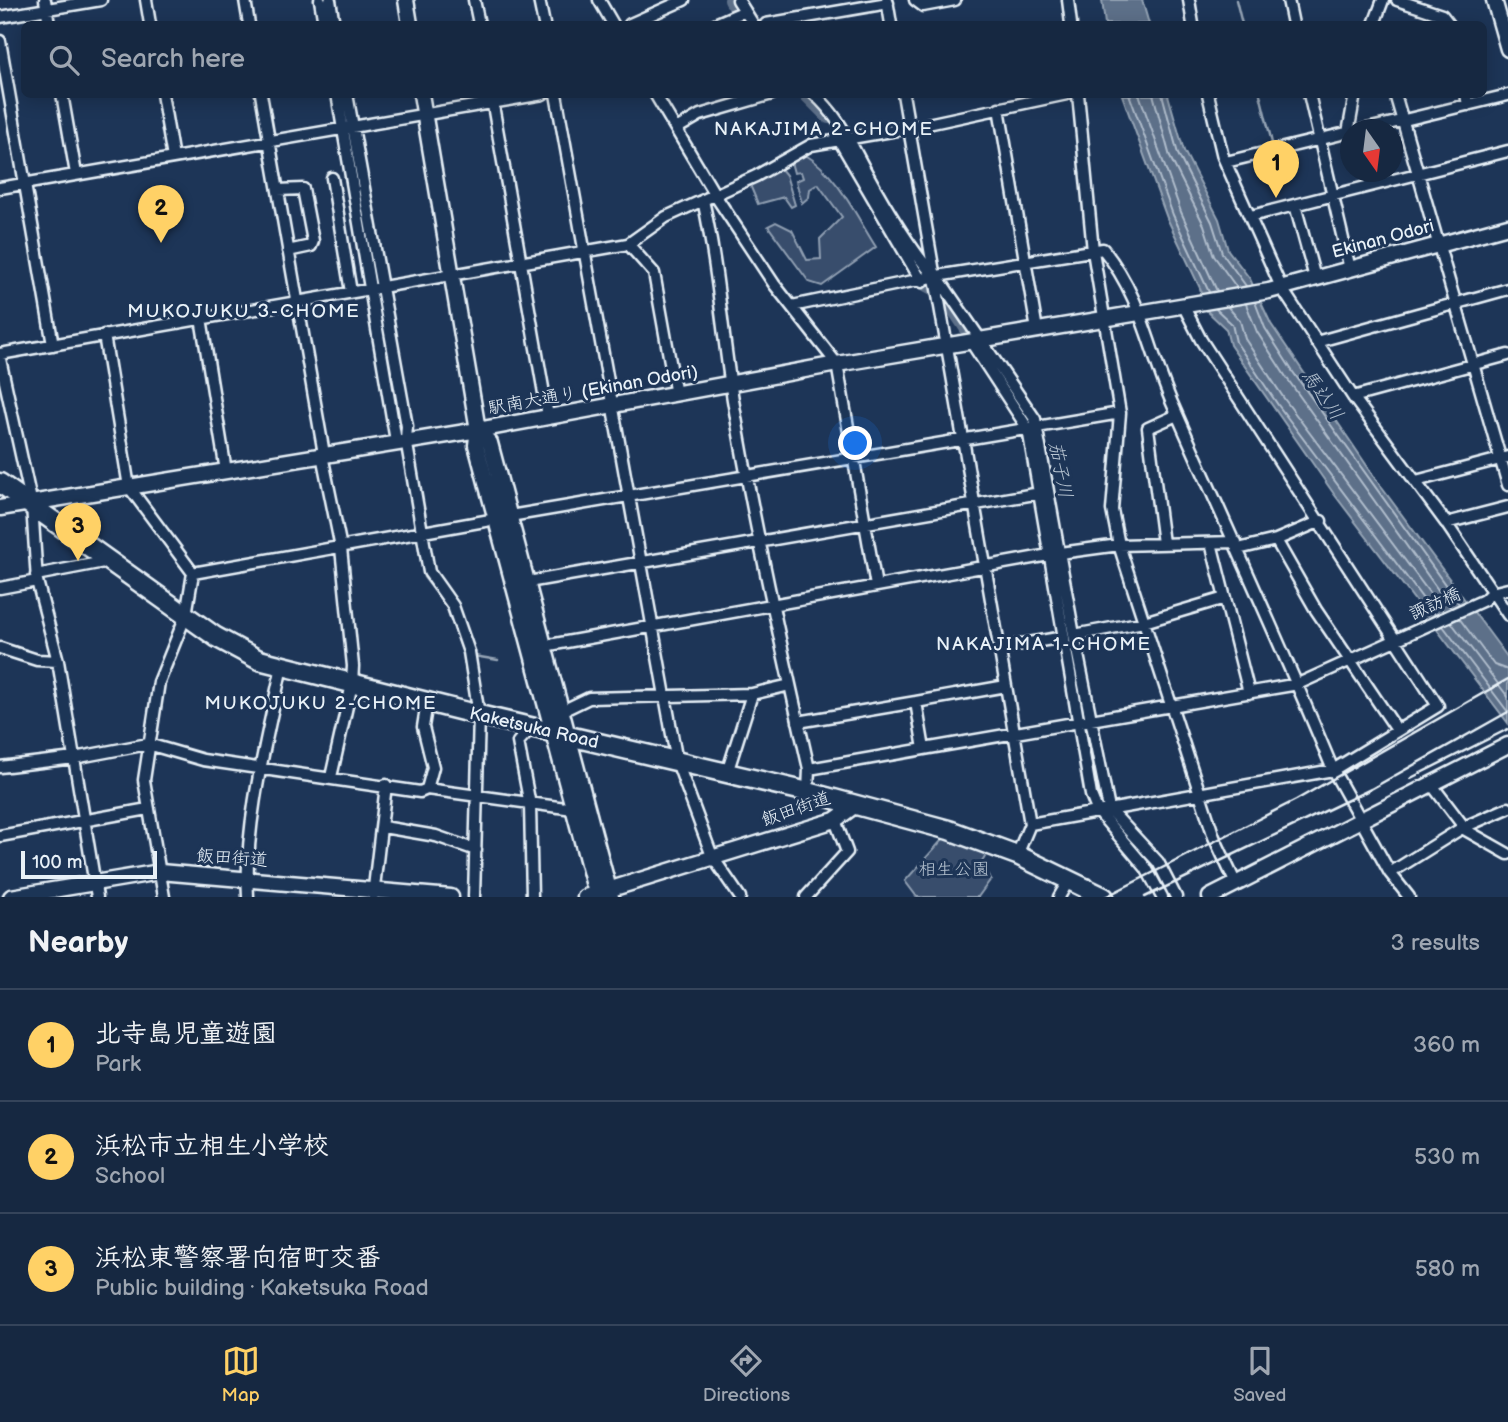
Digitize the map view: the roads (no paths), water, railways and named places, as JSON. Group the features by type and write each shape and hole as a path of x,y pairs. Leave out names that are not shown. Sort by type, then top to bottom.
{"highway":[{"name":"Kaketsuka Road","path":"0,483 216,636 259,660 857,804 949,830 1017,855 1104,897"}],"street":[{"path":"0,17 46,4 101,0"},
{"path":"146,0 150,21"},
{"path":"245,0 248,21"},
{"path":"320,0 324,21"},
{"path":"330,0 334,21"},
{"path":"405,0 409,21"},
{"path":"474,0 478,21"},
{"path":"539,0 543,21"},
{"path":"599,0 611,21"},
{"path":"638,21 684,0"},
{"path":"738,0 742,13 750,21"},
{"path":"915,0 923,6 955,0"},
{"path":"1068,0 1071,21"},
{"path":"1188,0 1192,21"},
{"path":"1288,0 1292,21"},
{"path":"1375,21 1383,0"},
{"path":"1397,0 1442,15 1447,21"},
{"path":"1494,0 1508,49"},
{"path":"782,21 887,1 890,21"},
{"path":"722,21 742,13"},
{"path":"0,41 53,345"},
{"path":"1487,98 1508,95"},
{"path":"63,98 76,174"},
{"path":"163,98 173,158"},
{"path":"262,98 341,548 353,666 352,684 331,777"},
{"path":"338,98 348,128"},
{"path":"346,98 348,128 419,533 429,572 453,606 469,652 479,715 479,797 474,897"},
{"path":"422,98 452,275 451,286 478,430 490,443 503,518 552,732 600,895"},
{"path":"557,98 677,762 712,856 740,897"},
{"path":"657,98 715,195 792,306 837,364 876,586"},
{"path":"676,129 701,115 758,98"},
{"path":"818,98 828,107 844,139 898,223 931,281 976,341 1033,429 1069,636 1078,722 1091,795 1097,810 1146,868 1162,897"},
{"path":"904,98 931,281 964,440 973,506 1030,824 1017,855"},
{"path":"96,890 58,661 37,578 32,505 0,356 104,335 628,244 666,217 715,195 808,146 909,128 1048,98"},
{"path":"1077,98 1093,251 1120,413 1112,510 1119,544 1213,837 1236,884"},
{"path":"1209,98 1226,162 1251,216 1275,289 1446,523 1488,596 1508,615"},
{"path":"1310,98 1350,269"},
{"path":"1351,119 1354,98"},
{"path":"1396,98 1402,119"},
{"path":"0,188 425,115 492,99 548,416"},
{"path":"1403,120 1467,100"},
{"path":"999,108 1037,330"},
{"path":"1403,124 1473,365 1504,458 1508,485"},
{"path":"1226,162 1340,135"},
{"path":"1251,216 1508,151"},
{"path":"332,178 351,292"},
{"path":"278,190 303,189 313,244 288,251"},
{"path":"703,200 720,286 730,385 746,478 771,607 809,769 808,792"},
{"path":"1295,205 1315,278"},
{"name":"Ekinan Odori","path":"1187,305 1275,289 1437,245 1507,231"},
{"path":"628,244 654,272 676,395"},
{"path":"792,306 1024,261 1103,249 1125,279 1142,313 1155,365 1237,545 1333,770 1390,873 1409,897"},
{"path":"1316,342 1508,289"},
{"path":"1030,824 1333,770 1438,706 1321,521 1201,340 1187,305"},
{"name":"駅南大通り (Ekinan Odori)","path":"0,508 32,505 401,440 478,430 837,364 1187,305"},
{"path":"201,318 226,471"},
{"path":"104,335 130,487 193,573 186,615 159,682 144,780 164,897"},
{"path":"1353,397 1508,355"},
{"path":"193,573 1120,413"},
{"path":"1164,543 1148,428 1177,415"},
{"path":"1033,429 1040,493 1055,555"},
{"path":"1416,481 1504,458"},
{"path":"528,582 1040,493"},
{"path":"1446,523 1508,507"},
{"path":"503,518 528,582 570,736 600,895"},
{"path":"544,646 1119,544 1237,545 1276,540 1321,521"},
{"path":"1276,540 1317,610 1397,730"},
{"path":"1211,543 1249,693"},
{"path":"0,588 109,561"},
{"name":"諏訪橋","path":"809,769 1298,684 1508,589"},
{"path":"999,648 1144,622 1225,598"},
{"path":"1069,636 1109,809 1158,862 1175,897"},
{"path":"0,648 37,660 58,661"},
{"path":"248,897 247,878 260,768 282,666"},
{"path":"562,711 589,698 752,694 790,685"},
{"path":"798,722 1006,686"},
{"path":"727,773 752,694"},
{"path":"427,702 423,727 433,767 427,789"},
{"path":"916,702 924,749"},
{"path":"531,727 518,742 530,805 532,897"},
{"path":"0,767 74,758 148,744 203,760 419,792 427,789 573,810"},
{"path":"1210,897 1504,747"},
{"path":"373,893 386,785"},
{"path":"1432,785 1463,827 1508,854"},
{"name":"飯田街道","path":"600,895 712,856 835,820 857,804"},
{"path":"1390,873 1463,827 1508,808"},
{"path":"0,836 148,809"},
{"path":"806,897 847,852 835,820"},
{"path":"383,827 436,836 477,850"},
{"name":"飯田街道","path":"18,896 96,890 160,872 247,878 373,893 452,897"},
{"path":"1059,897 1069,880"}],"water":[{"path":"1102,0 1142,0 1148,21 1105,21"},
{"path":"1123,98 1169,98 1184,151 1219,219 1228,250 1250,279 1271,324 1382,488 1508,658 1508,723 1334,494 1230,345 1226,329 1205,309 1200,288 1167,218"}],"waterway":[{"path":"325,0 328,14"},
{"name":"茄子川","path":"732,0 745,21"},
{"path":"1236,0 1241,21"},
{"name":"茄子川","path":"811,98 829,116"},
{"path":"1261,98 1272,143"},
{"name":"茄子川","path":"903,240 927,284 944,293 1024,413 1032,434"},
{"path":"369,252 397,418"},
{"path":"403,455 415,519"},
{"path":"420,550 424,577 446,606 464,655 467,655"},
{"path":"474,656 498,660"},
{"name":"茄子川","path":"1081,711 1101,802 1152,867 1170,897"}],"railway":[{"path":"1105,897 1296,800 1508,679"},
{"path":"1145,897 1371,789 1508,712"},
{"path":"1411,778 1508,729"}],"place":[{"name":"北寺島児童遊園","path":"1276,198"},
{"name":"浜松市立相生小学校","path":"161,243"},
{"name":"浜松東警察署向宿町交番","path":"78,561"}],"district":[{"name":"NAKAJIMA 2-CHOME","path":"824,129"},
{"name":"MUKOJUKU 3-CHOME","path":"244,311"},
{"name":"NAKAJIMA 1-CHOME","path":"1044,644"},
{"name":"MUKOJUKU 2-CHOME","path":"321,703"}],"water label":[{"name":"馬込川","path":"1322,395"}],"park label":[{"name":"相生公園","path":"954,869"}]}
